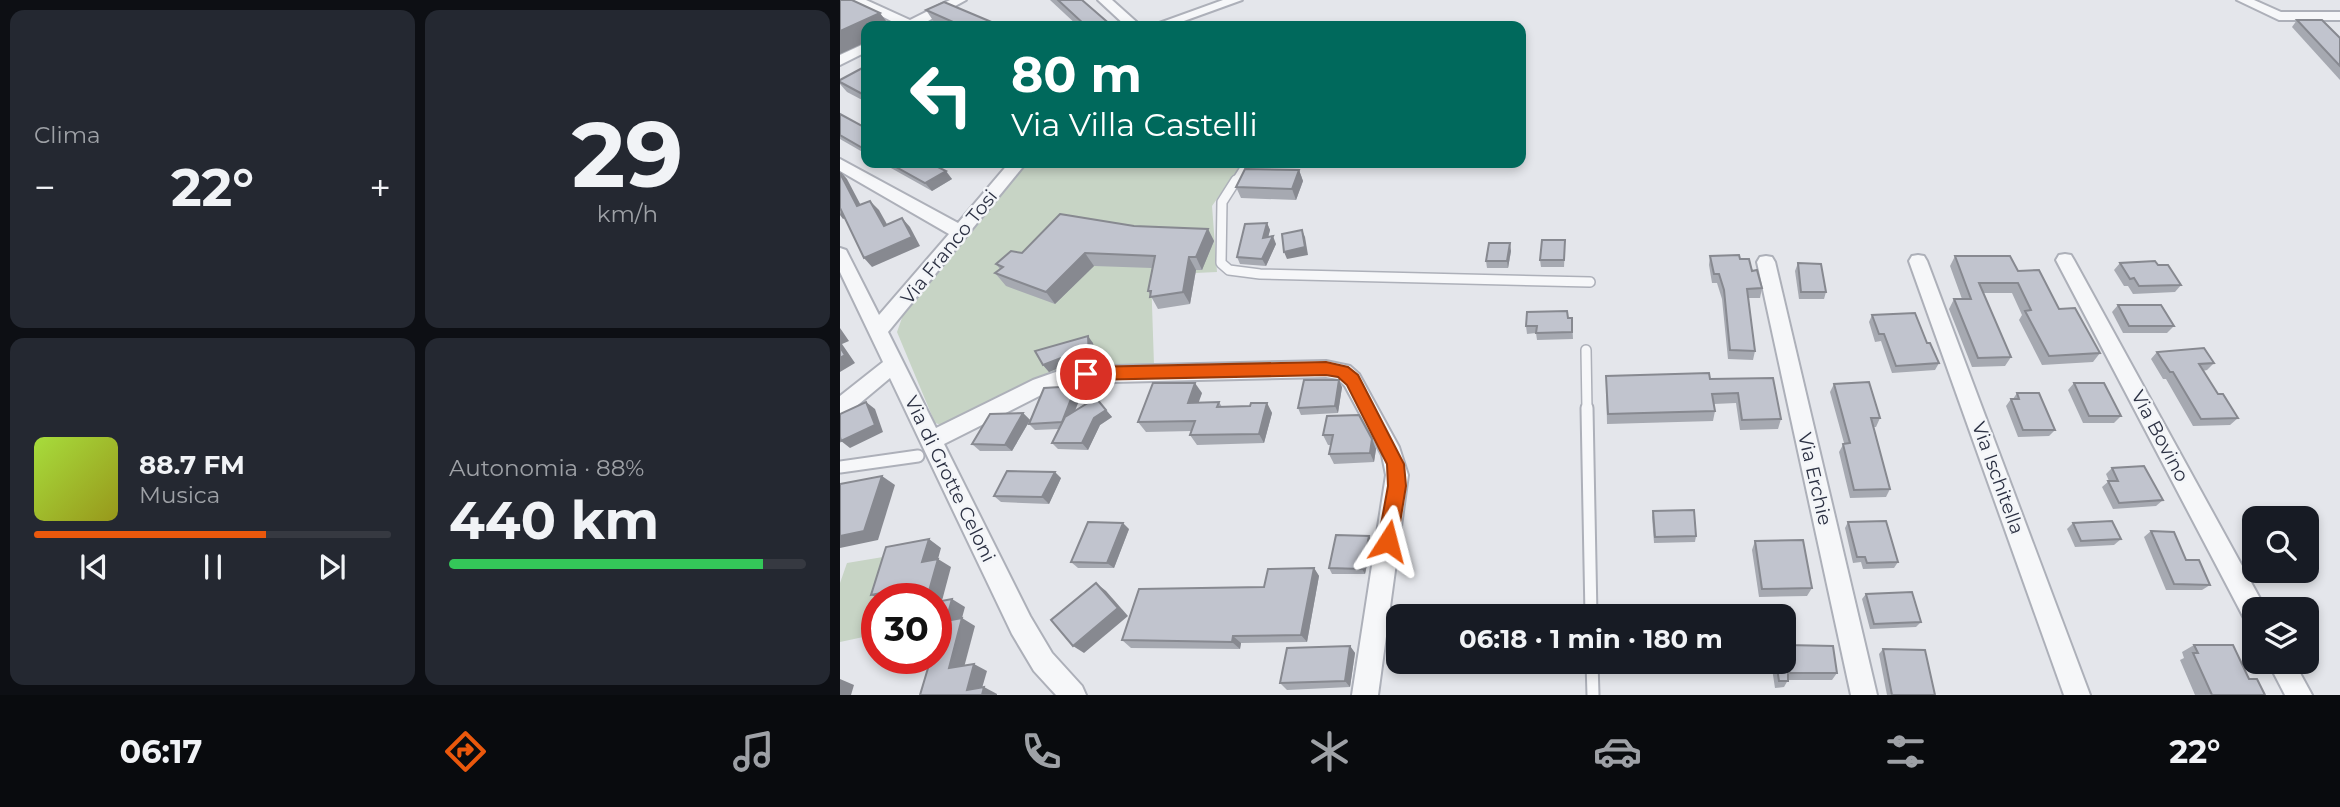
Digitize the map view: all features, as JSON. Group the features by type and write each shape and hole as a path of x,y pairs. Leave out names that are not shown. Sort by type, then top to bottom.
{"street":[{"path":"856,0 900,21"},
{"path":"920,21 960,0"},
{"path":"1104,0 1128,21"},
{"path":"1173,21 1236,0"},
{"path":"2243,0 2279,16 2337,19"},
{"path":"840,61 861,50"},
{"path":"840,164 961,233"},
{"name":"Via Franco Tosi","path":"878,330 1014,168"},
{"name":"Via di Grotte Celoni","path":"840,254 895,363 925,448 1043,662 1073,695"},
{"name":"Via Bovino","path":"2065,260 2246,597"},
{"name":"Via Ischitella","path":"1918,261 2077,695"},
{"name":"Via Erchie","path":"1766,262 1864,695"},
{"path":"840,408 895,363"},
{"path":"925,448 1040,386 1070,375 1326,369 1343,372 1352,380 1392,454 1397,475 1365,695"},
{"path":"2288,674 2299,695"}],"lane":[{"path":"1243,168 1224,195 1220,209 1221,264 1228,270 1259,274 1590,282"},
{"path":"1586,351 1591,604"},
{"path":"840,467 925,448"},
{"path":"1592,674 1592,695"}],"green space":[{"path":"1021,168 1239,168 1212,206 1217,272 1151,275 1154,365 1064,370 948,427 935,423 897,332 912,301"},
{"path":"895,555 885,583 861,583 861,638 840,642 840,583 847,563"}],"building":[{"path":"840,0 852,0 880,13 861,21 840,31"},
{"path":"1058,0 1082,0 1106,21 1081,21"},
{"path":"944,2 989,21 951,21 926,10"},
{"path":"2297,20 2322,20 2340,38 2340,66"},
{"path":"861,69 861,93 840,82"},
{"path":"840,114 861,125 861,147 840,135"},
{"path":"898,168 940,168 946,171 925,183"},
{"path":"1245,169 1299,170 1292,189 1236,187"},
{"path":"840,173 857,206 870,201 884,226 902,218 912,237 864,258 840,208"},
{"path":"1060,214 1134,226 1208,229 1196,257 1189,257 1183,292 1150,297 1151,291 1148,291 1155,256 1085,253 1046,292 995,273 1003,267 996,264 1011,251 1022,253"},
{"path":"1267,223 1263,238 1273,236 1262,259 1237,257 1245,224"},
{"path":"1302,230 1305,247 1284,252 1282,234"},
{"path":"1542,240 1565,240 1564,260 1540,260"},
{"path":"1489,243 1510,243 1507,261 1486,261"},
{"path":"1739,255 1740,259 1749,259 1752,271 1757,270 1762,288 1747,289 1755,351 1730,350 1724,290 1719,274 1714,274 1710,256"},
{"path":"1955,256 2010,256 2018,271 2039,270 2059,309 2075,308 2100,353 2049,356 2025,311 2031,310 2018,283 1979,283 2011,357 1978,358 1954,299 1971,299"},
{"path":"2155,261 2158,265 2168,265 2181,285 2139,286 2134,278 2130,279 2120,263"},
{"path":"1798,263 1821,264 1826,292 1801,292"},
{"path":"2118,305 2161,305 2174,326 2129,326"},
{"path":"1567,311 1568,318 1572,318 1572,332 1536,333 1537,326 1526,326 1527,312"},
{"path":"1915,313 1927,343 1930,343 1939,363 1896,366 1884,334 1879,334 1872,315"},
{"path":"1088,336 1089,357 1061,358 1043,365 1035,351"},
{"path":"2204,348 2214,363 2199,364 2218,394 2223,394 2238,418 2201,419 2173,372 2170,372 2157,352"},
{"path":"1709,373 1710,379 1773,378 1781,419 1742,420 1738,393 1712,394 1715,411 1608,414 1606,376"},
{"path":"1304,380 1339,380 1335,406 1298,408"},
{"path":"1869,382 1880,418 1871,418 1890,489 1854,490 1843,444 1850,443 1834,384"},
{"path":"1153,383 1195,383 1188,403 1219,402 1217,407 1267,403 1259,434 1190,435 1195,421 1138,422"},
{"path":"2074,383 2104,383 2121,416 2089,416"},
{"path":"1076,386 1062,422 1029,424 1044,388"},
{"path":"2017,393 2039,393 2055,430 2023,430 2011,399 2019,399"},
{"path":"1096,398 1106,410 1094,418 1082,443 1052,443 1065,417"},
{"path":"866,402 875,425 841,441 840,414"},
{"path":"1023,413 1005,445 972,444 990,414"},
{"path":"1359,415 1372,439 1370,453 1329,454 1333,435 1323,435 1327,416"},
{"path":"2144,466 2163,500 2119,503 2108,481 2118,481 2112,468"},
{"path":"1007,471 1055,472 1042,497 994,496"},
{"path":"882,476 864,531 840,536 840,484"},
{"path":"1694,510 1696,536 1655,537 1653,511"},
{"path":"1886,521 1898,562 1867,563 1865,557 1857,557 1848,522"},
{"path":"2112,521 2121,539 2081,541 2073,523"},
{"path":"1088,522 1123,523 1107,563 1071,562"},
{"path":"2151,531 2174,532 2186,560 2199,560 2210,585 2174,584"},
{"path":"1336,535 1369,536 1362,569 1329,568"},
{"path":"929,539 922,562 938,559 931,583 875,583 886,547"},
{"path":"1803,540 1812,588 1762,589 1755,541"},
{"path":"1314,568 1301,635 1233,636 1232,642 1122,640 1139,589 1264,587 1268,569"},
{"path":"1096,583 1118,608 1073,646 1051,620"},
{"path":"1912,592 1921,622 1874,624 1866,594"},
{"path":"962,618 952,656 952,620"},
{"path":"1796,645 1833,646 1837,673 1796,673"},
{"path":"2194,645 2233,645 2242,664 2242,674 2247,674 2249,679 2257,679 2265,695 2212,695 2193,653 2198,653"},
{"path":"1350,646 1345,681 1280,683 1287,648"},
{"path":"1883,649 1925,650 1935,695 1892,695"},
{"path":"974,664 967,690 984,687 982,695 920,695 926,674 952,674 952,668"},
{"path":"1778,674 1788,674 1788,681 1779,681"}],"route":[{"path":"1086,374 1326,369 1343,372 1352,380 1395,464 1397,486 1388,541"}]}
